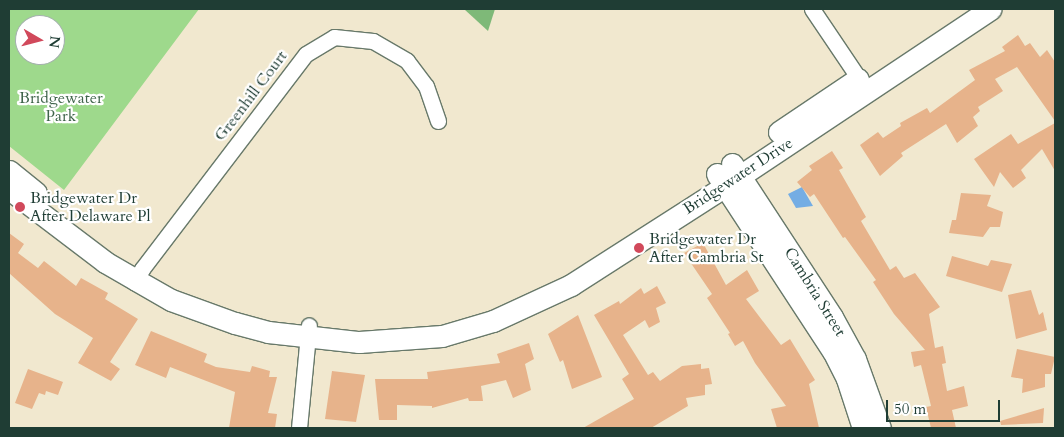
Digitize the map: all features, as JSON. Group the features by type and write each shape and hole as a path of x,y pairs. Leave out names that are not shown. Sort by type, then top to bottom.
{"street":[{"path":"812,9 862,84"},
{"name":"Bridgewater Drive","path":"9,189 105,262 224,305 309,331 399,327 459,318 499,304 550,281 728,175 862,84 965,9"},
{"name":"Bridgewater Drive","path":"862,84 990,9"},
{"name":"Greenhill Court","path":"139,275 306,54 334,37 373,41 407,61 426,86 438,121"},
{"name":"Bridgewater Drive","path":"9,171 139,275"},
{"name":"Cambria Street","path":"728,175 833,351 847,379 863,428"},
{"name":"Cambria Street","path":"728,175 832,317 855,359 880,428"},
{"path":"299,428 309,331"}],"green space":[{"name":"Bridgewater Park","path":"9,9 199,9 64,190 9,146"},
{"path":"464,9 495,9 488,31"}],"water":[{"path":"802,187 813,206 796,208 788,194"}],"building":[{"path":"1018,35 1025,46 1030,43 1040,57 1047,50 1055,62 1055,121 1017,67 995,79 1003,91 978,107 980,111 973,117 978,126 957,143 946,124 901,153 903,156 880,176 860,145 878,132 883,138 901,126 900,123 927,108 930,113 975,80 969,70 1005,51 1002,47"},
{"path":"1055,123 1055,171 1042,149 1021,170 1026,178 1013,188 1000,172 994,187 974,159 1011,134 1018,144"},
{"path":"832,151 843,168 839,170 866,217 861,221 890,270 896,266 904,278 915,273 940,307 929,314 935,348 943,346 946,363 942,364 947,391 964,386 968,406 952,410 956,428 931,428 926,407 931,406 921,365 914,367 911,352 925,350 894,314 873,282 876,280 845,237 843,238 814,194 810,197 797,182 812,170 809,166"},
{"path":"961,193 991,195 987,206 1003,212 1000,227 990,227 983,237 949,233 952,220 956,220"},
{"path":"9,233 24,244 18,253 38,268 44,261 76,286 81,278 108,293 105,299 138,319 110,362 120,369 111,381 78,363 93,338 55,314 9,273"},
{"path":"703,243 726,285 747,270 759,291 746,299 781,345 790,339 815,380 809,384 819,428 777,428 771,409 786,406 755,363 743,341 735,346 728,334 730,333 707,298 712,294 684,253"},
{"path":"952,256 988,266 991,260 1012,264 1002,292 946,276"},
{"path":"657,286 666,303 656,308 660,322 649,328 645,320 623,335 648,375 653,372 660,381 682,366 701,364 701,369 709,368 712,384 705,385 705,395 686,398 688,406 651,428 583,428 634,399 622,379 629,374 594,315 619,301 620,304 641,288 644,294"},
{"path":"1031,290 1039,315 1043,312 1047,330 1016,339 1008,295"},
{"path":"578,315 602,377 572,389 563,360 560,362 548,334"},
{"path":"151,331 207,354 204,362 216,367 250,372 252,366 270,371 269,377 277,377 268,413 277,414 275,428 229,428 235,392 170,367 166,378 135,365"},
{"path":"529,343 534,359 525,364 531,390 513,398 506,380 481,386 483,401 469,401 468,398 432,408 432,406 397,405 397,420 379,420 375,379 428,379 427,372 500,363 497,354"},
{"path":"1017,349 1055,357 1051,374 1045,374 1045,387 1022,393 1023,379 1011,377"},
{"path":"28,369 63,382 58,395 46,391 45,395 39,393 32,409 15,403"},
{"path":"332,371 365,375 356,422 325,419"},
{"path":"1044,408 1043,423 1001,425 1000,421"}],"place":[{"name":"Bridgewater Dr After Delaware Pl","path":"20,207"},
{"name":"Bridgewater Dr After Cambria St","path":"639,248"}]}
